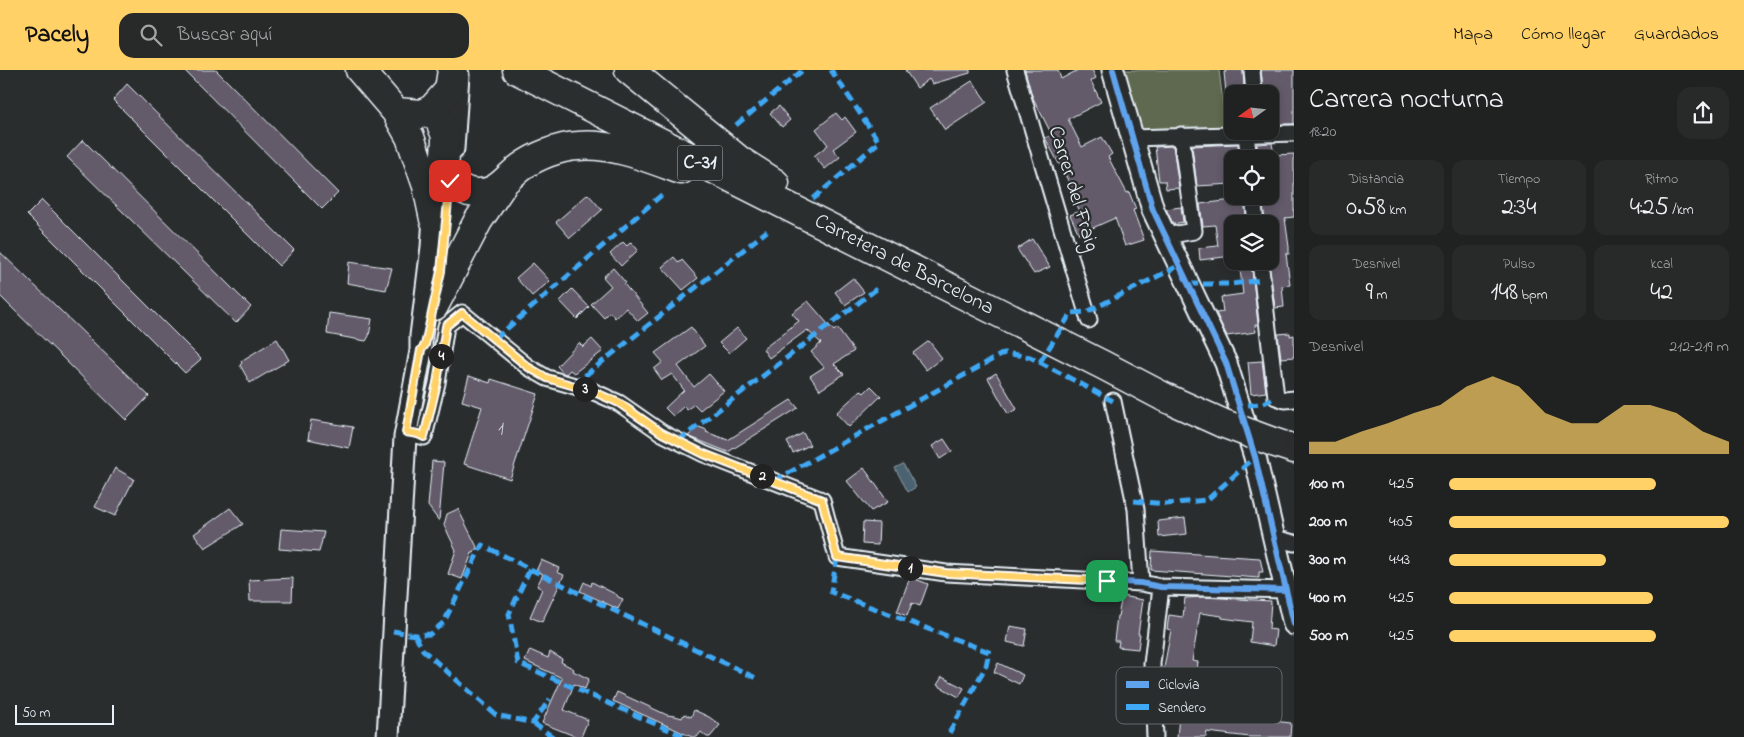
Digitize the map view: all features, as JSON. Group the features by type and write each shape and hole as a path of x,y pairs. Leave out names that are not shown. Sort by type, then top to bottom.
{"highway":[{"path":"360,70 396,112 410,137 421,164 434,218"},
{"path":"452,70 450,90 441,110 446,138 444,164 450,181 464,191 477,193 492,191 503,184 521,167 539,157 558,150 576,146 610,148 638,154 681,170 883,254"},
{"name":"Carretera de Barcelona","path":"518,70 1164,397 1222,423 1284,446"},
{"path":"629,70 739,160 883,254"},
{"path":"396,112 421,114 432,109 441,110"},
{"path":"434,306 474,229 503,184"}],"street":[{"path":"388,737 406,432 421,350 432,247 444,70"},
{"path":"421,350 425,345 441,271 459,70"},
{"name":"Carrer del Fraig","path":"1015,70 1089,320"},
{"path":"1113,70 1153,210 1226,364 1255,457 1284,540 1286,590 1294,624"},
{"path":"1252,70 1253,85"},
{"path":"1279,133 1294,133"},
{"path":"1132,138 1224,134"},
{"path":"1166,236 1194,231 1181,135"},
{"path":"1261,270 1276,397 1285,400 1294,399"},
{"path":"406,432 424,437 437,383 446,326 462,313 528,367 547,378 592,391 619,403 662,433 704,454 822,500 837,557 946,573 1142,583 1161,587 1286,590"},
{"path":"1113,401 1136,508 1142,583"},
{"path":"1152,667 1161,587"},
{"path":"1155,724 1156,737"}],"green space":[{"path":"1125,70 1219,70 1224,127 1142,132"}],"water":[{"path":"903,464 916,487 908,492 895,468"}],"building":[{"path":"184,70 216,70 338,193 322,209"},
{"path":"905,70 970,70 970,73 932,84 929,79 917,88"},
{"path":"1025,70 1058,70 1061,79 1078,70 1092,70 1096,78 1091,81 1101,102 1068,119 1082,147 1102,137 1112,154 1108,157 1127,193 1129,192 1136,209 1133,210 1144,240 1125,246 1115,218 1079,234 1070,215 1080,211 1067,186 1070,184 1045,138 1052,135 1032,96"},
{"path":"1225,70 1243,70 1244,85 1225,85 1224,72 1226,72"},
{"path":"1261,70 1294,70 1294,124 1279,124 1279,85 1263,85"},
{"path":"972,81 987,102 945,130 930,108"},
{"path":"127,84 294,250 279,266 113,100"},
{"path":"779,106 790,120 782,127 770,113"},
{"path":"836,113 842,120 845,117 856,132 833,149 840,157 825,169 814,156 828,145 816,129"},
{"path":"83,140 251,307 236,323 67,157"},
{"path":"1272,143 1273,150 1257,150 1257,144"},
{"path":"1238,144 1239,150 1224,150 1224,184 1197,186 1192,146"},
{"path":"1173,146 1179,188 1166,189 1165,181 1159,181 1155,147"},
{"path":"1294,154 1294,217 1285,218 1289,247 1289,254 1286,254 1290,285 1282,286 1284,307 1275,308 1270,270 1279,270 1279,215 1264,215 1263,205 1279,205 1279,155"},
{"path":"588,194 602,210 570,238 556,222"},
{"path":"42,200 201,359 185,373 27,215"},
{"path":"1224,201 1224,205 1245,205 1246,215 1224,215 1224,257 1200,260 1199,248 1218,246 1215,225 1203,226 1200,204"},
{"path":"1181,207 1183,222 1173,224 1166,209"},
{"path":"1032,239 1050,267 1034,274 1017,249"},
{"path":"623,242 627,246 631,242 638,250 621,266 610,254"},
{"path":"0,252 149,396 126,420 0,296"},
{"path":"674,257 679,263 682,260 698,278 683,290 662,267"},
{"path":"349,262 392,268 386,290 347,283"},
{"path":"533,263 550,281 532,296 516,278"},
{"path":"613,268 648,313 638,321 626,308 615,318 610,312 604,318 591,304 611,286 603,277"},
{"path":"1240,270 1252,270 1258,324 1255,325 1256,332 1227,336 1216,313 1223,312 1221,297 1243,294"},
{"path":"853,278 864,292 845,305 835,292"},
{"path":"572,289 589,307 577,319 560,301"},
{"path":"808,301 834,331 837,328 854,351 834,364 844,374 820,390 810,376 824,367 811,352 821,343 807,330 769,358 763,349 799,321 792,313"},
{"path":"329,313 372,319 369,336 366,341 327,334"},
{"path":"691,327 705,346 678,366 694,387 709,374 724,391 700,410 694,404 687,410 684,406 673,416 665,408 684,390 672,374 662,380 654,369 663,362 655,353"},
{"path":"737,328 746,338 729,353 719,343"},
{"path":"1290,333 1290,336 1294,335 1294,357 1281,358 1278,334"},
{"path":"277,339 289,360 250,383 240,365 241,361"},
{"path":"592,339 603,351 574,373 570,370 566,374 563,373 557,366 579,343 583,347"},
{"path":"929,341 942,358 926,370 913,353"},
{"path":"1262,361 1266,392 1251,394 1248,362"},
{"path":"996,373 1017,409 1008,414 988,378"},
{"path":"469,376 490,383 491,379 538,394 510,479 464,464 482,407 462,401"},
{"path":"871,386 881,396 849,427 836,413 861,390 864,393"},
{"path":"791,400 798,408 728,452 688,436 699,427 707,430 706,432 728,440"},
{"path":"311,420 353,427 349,448 308,439"},
{"path":"803,433 810,445 793,453 787,442"},
{"path":"944,439 952,451 940,459 932,446"},
{"path":"432,461 444,462 439,521 428,506"},
{"path":"115,468 134,479 115,516 95,507"},
{"path":"864,468 888,502 871,511 847,481"},
{"path":"230,508 243,524 205,548 194,534"},
{"path":"458,509 477,547 474,553 472,553 462,579 448,574 456,550 444,525 447,514"},
{"path":"1185,518 1187,534 1159,537 1158,521"},
{"path":"863,522 879,523 878,545 862,544"},
{"path":"281,529 324,532 319,552 279,549"},
{"path":"1152,551 1260,558 1263,572 1259,572 1259,578 1151,570"},
{"path":"541,560 559,568 557,572 564,575 542,622 530,617 542,589 537,586 543,574 536,571"},
{"path":"910,577 928,584 920,606 912,603 907,616 897,612"},
{"path":"293,578 292,601 250,601 249,580"},
{"path":"584,582 591,586 592,582 623,599 618,609 580,591"},
{"path":"1122,596 1143,600 1138,634 1140,634 1138,649 1118,647 1119,641 1114,641"},
{"path":"1204,597 1271,601 1269,629 1276,630 1274,646 1250,642 1252,622 1200,613 1192,661 1198,662 1197,667 1164,667 1171,630 1167,629 1169,615 1183,617 1185,598"},
{"path":"1010,626 1027,629 1024,646 1007,642"},
{"path":"530,650 548,658 550,652 562,659 561,662 574,669 573,671 589,679 585,689 574,684 564,710 588,720 581,737 542,723 562,678 525,661"},
{"path":"998,663 1023,675 1019,684 994,672"},
{"path":"942,677 964,688 959,697 937,685"},
{"path":"617,692 667,715 682,718 684,714 691,717 694,710 720,725 710,737 701,732 697,737 692,737 613,701"},
{"path":"1291,723 1290,737 1250,737 1207,732 1206,737 1177,737 1178,724"}],"marked path":[{"path":"736,125 803,70"},
{"path":"813,199 879,142 831,70"},
{"path":"495,339 665,192"},
{"path":"573,385 767,231"},
{"path":"1040,362 1071,313 1087,312 1180,265"},
{"path":"1188,284 1232,284 1262,280"},
{"path":"678,441 879,287"},
{"path":"774,481 1004,353 1030,357 1113,401"},
{"path":"1248,405 1262,404 1276,397"},
{"path":"1134,501 1166,504 1207,500 1255,457"},
{"path":"393,631 415,635 430,634 444,622 482,545 758,679"},
{"path":"837,557 831,592 989,652 986,666 947,737"},
{"path":"530,569 509,614 518,663 685,737"},
{"path":"415,635 423,650 496,715 533,723 550,699"},
{"path":"533,723 553,737"}],"cycle path":[{"path":"1113,70 1153,210 1226,363 1255,457 1294,624"},
{"path":"406,432 424,437 437,383 446,326 462,313 528,367 547,378 592,391 619,403 662,433 704,454 822,500 837,557 946,573 1141,583 1161,587 1286,590"}],"route":[{"path":"450,181 441,271 425,345 421,350 413,386 406,432 424,437 437,383 446,326 462,313 528,367 547,378 592,391 619,403 662,433 704,454 822,500 837,557 946,573 1107,581"}]}
